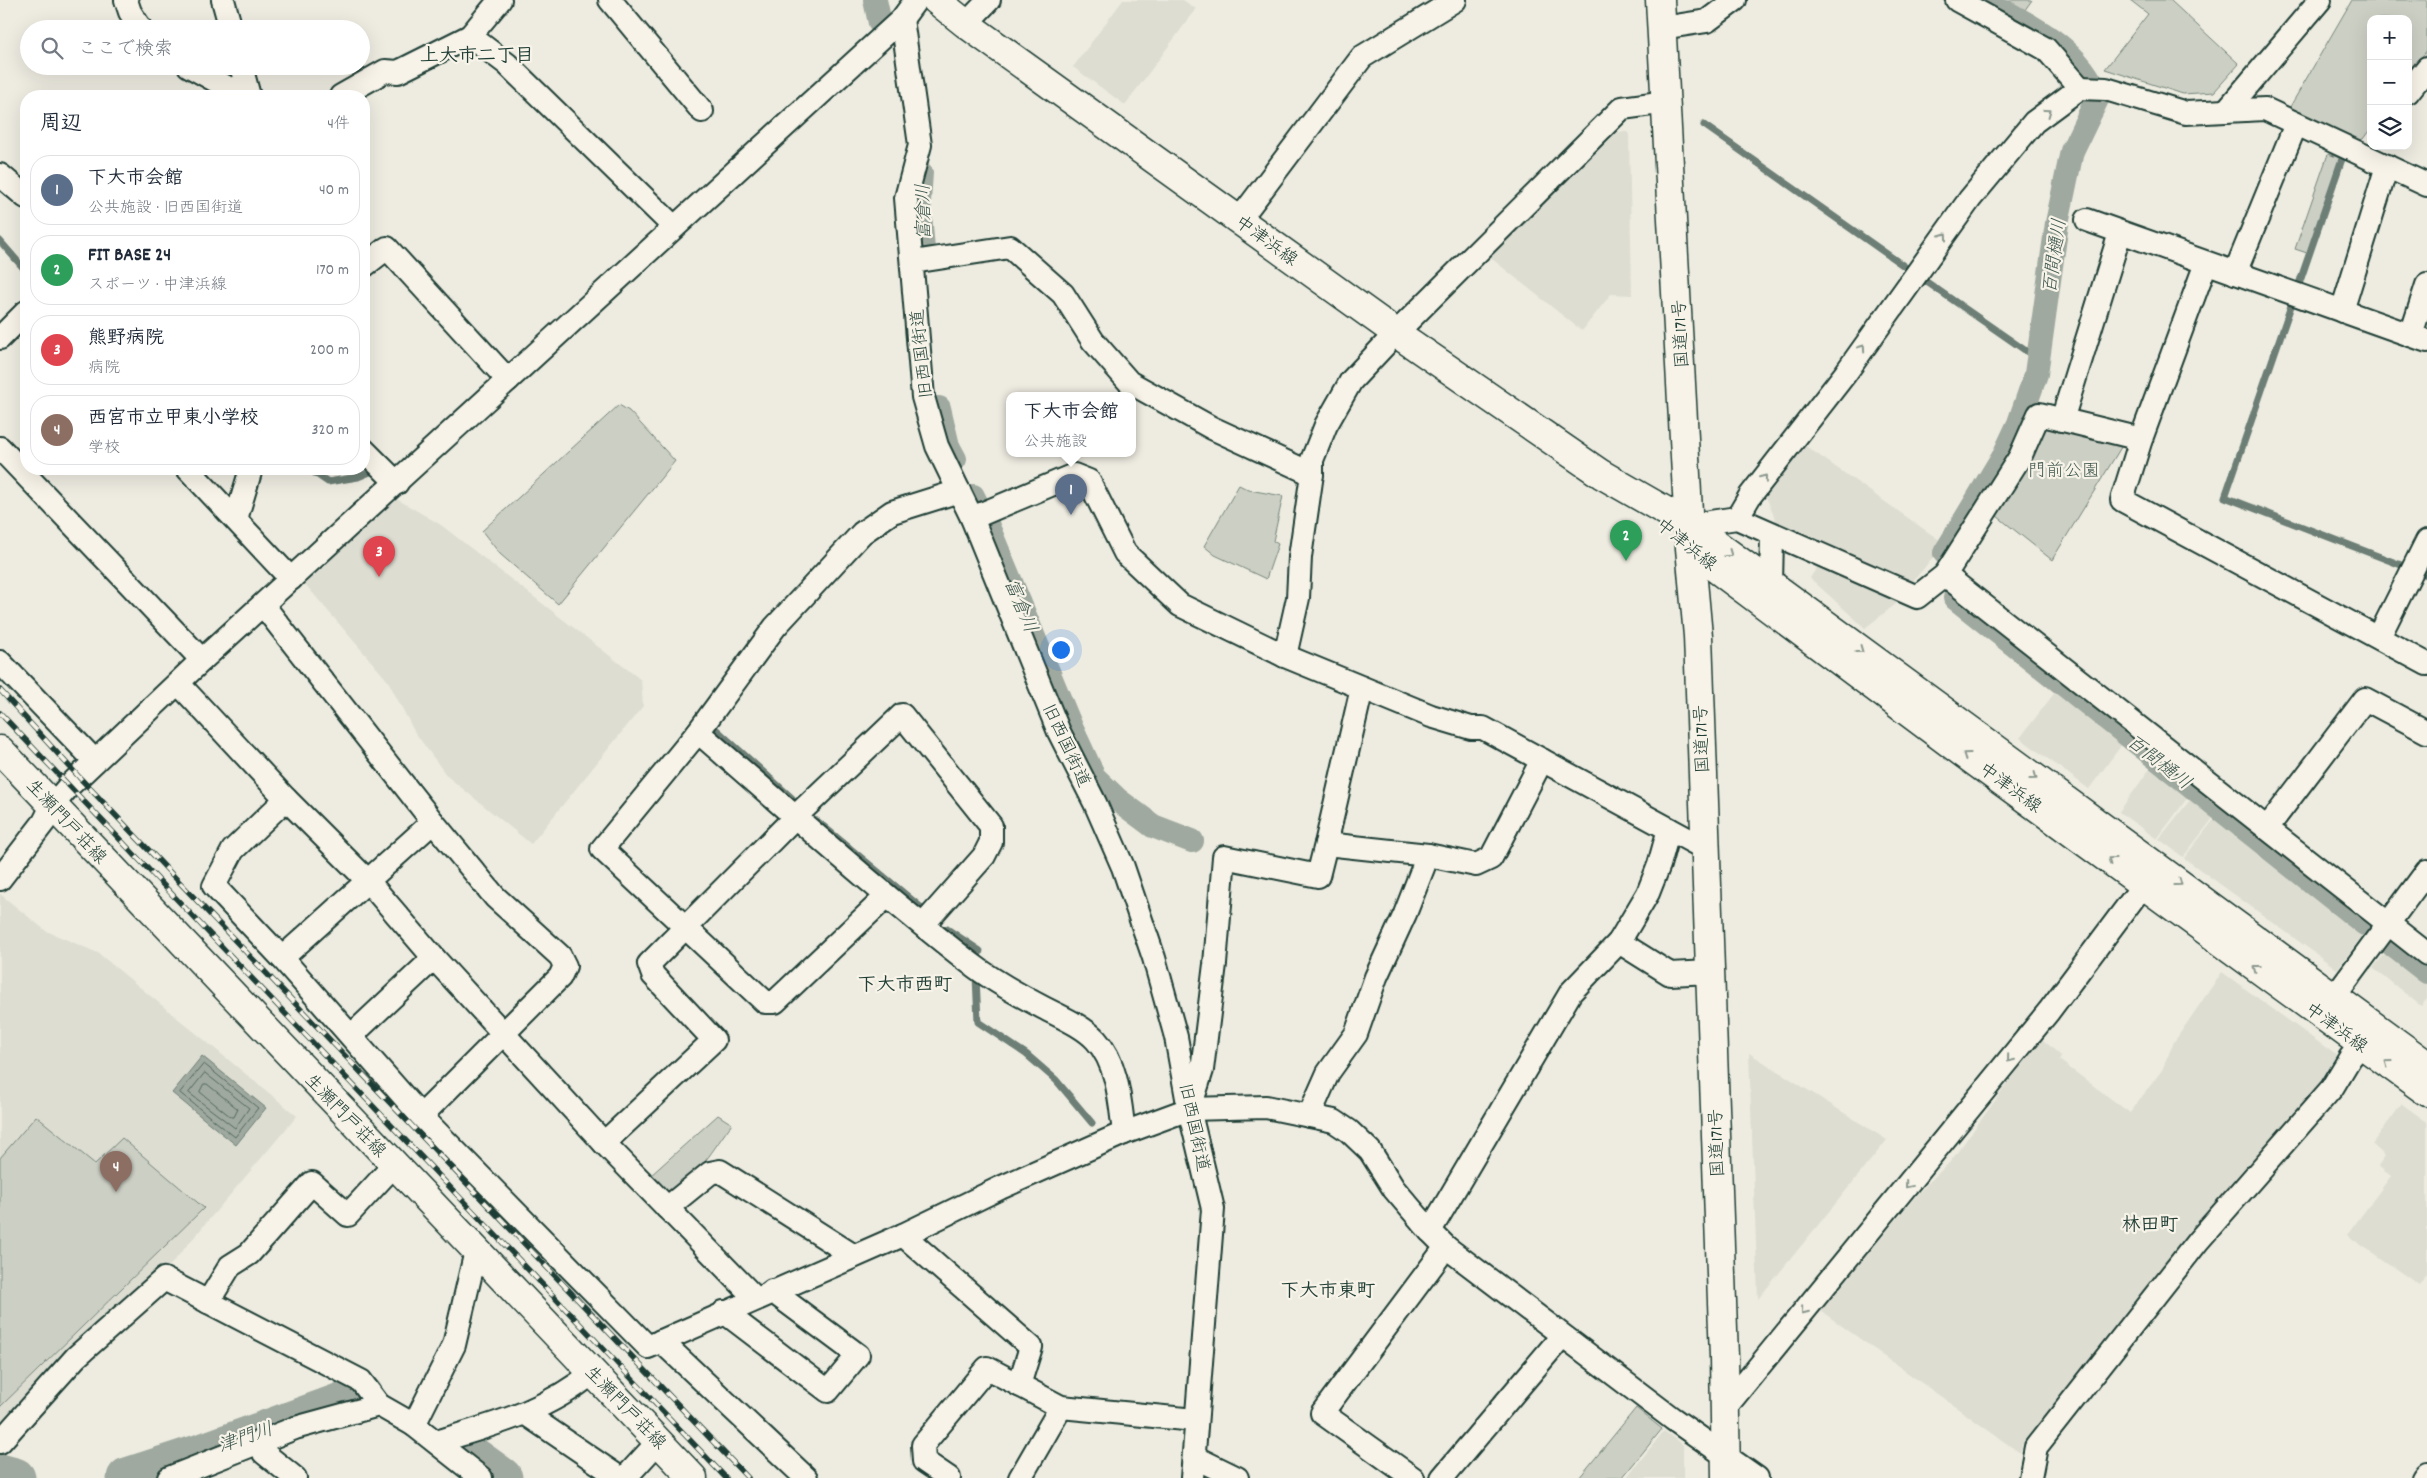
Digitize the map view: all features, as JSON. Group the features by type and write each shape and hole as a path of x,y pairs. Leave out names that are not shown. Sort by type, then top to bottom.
{"main road":[{"name":"中津浜線","path":"936,0 966,24 1396,333 1690,537 2368,1036 2427,1066"},
{"name":"国道171号","path":"1660,0 1690,537 1698,636 1726,1472"},
{"name":"中津浜線","path":"1690,537 1771,585 2150,875 2334,997 2368,1036 2427,1092"},
{"name":"生瀬門戸荘線","path":"0,750 693,1478"}],"street":[{"path":"126,0 135,20"},
{"path":"223,0 229,20"},
{"path":"610,0 702,111"},
{"path":"4,864 44,822 52,806 95,761 178,682 902,19 916,0"},
{"path":"966,24 989,0"},
{"path":"1662,28 1707,21 1735,0"},
{"path":"1957,0 2046,49 2089,88 2186,113 2265,109 2296,124 2366,147 2387,166 2427,185"},
{"path":"352,90 385,71 398,72 470,36 496,2"},
{"path":"1239,220 1362,57 1441,3"},
{"path":"2226,111 2311,3"},
{"name":"旧西国街道","path":"902,19 920,144 906,198 913,262 923,397 937,446 959,490 978,516 1059,732 1095,802 1123,867 1154,958 1176,1037 1189,1109 1213,1209 1195,1420 1193,1467"},
{"path":"470,36 508,64 674,227"},
{"path":"2412,87 2427,68"},
{"path":"205,75 231,90"},
{"path":"242,75 246,90"},
{"path":"1690,537 1736,518 1750,496 1845,374 1970,199 2034,122 2089,88"},
{"path":"1285,656 1298,598 1300,557 1312,474 1312,460 1326,425 1351,381 1396,333 1622,108 1667,102"},
{"path":"2235,273 2296,124"},
{"path":"2342,311 2387,166"},
{"path":"0,175 20,192"},
{"path":"2086,220 2419,338 2427,285"},
{"path":"2062,420 2120,233"},
{"path":"913,262 1010,247 1063,294 1093,341 1129,382 1205,424 1312,474"},
{"path":"370,261 387,248 508,380"},
{"path":"2206,263 2141,439 2122,500 2427,664"},
{"path":"0,338 20,318"},
{"path":"1736,518 1918,597 1945,575 2020,457 2039,414 2141,439"},
{"path":"0,448 20,469"},
{"path":"370,456 397,483"},
{"path":"26,475 202,660"},
{"path":"194,475 291,579"},
{"path":"236,519 249,475"},
{"path":"978,516 1074,475 1089,481 1125,553 1180,605 1285,656 1362,688 1431,716 1471,728 1483,728 1704,848"},
{"path":"887,896 775,1002 765,1002 602,848 698,732 775,627 862,533 892,512 959,490"},
{"path":"1771,585 1772,535"},
{"path":"2379,637 2427,541"},
{"path":"1945,575 2427,954"},
{"path":"262,605 433,822 495,897 560,956 565,966 560,977 421,1116"},
{"path":"0,662 95,761"},
{"path":"178,682 286,799 367,880 434,958 604,1143 668,1208 764,1295 858,1354 828,1392 724,1312"},
{"path":"1189,1109 1202,1070 1215,964 1224,857 1318,876 1362,688"},
{"path":"2267,828 2365,699 2427,732"},
{"path":"604,1143 714,1040 652,975 649,964 796,816 902,715 992,826 991,842 984,856 923,925"},
{"path":"698,732 887,896 972,964 1034,1003 1074,1024 1096,1040 1109,1062 1117,1084 1124,1132"},
{"path":"1326,844 1428,855 1476,865 1491,858 1542,760"},
{"path":"286,799 233,850 214,886 282,958 421,1116 648,1347 903,1235 1000,1188 1124,1132 1189,1109 1266,1107 1334,1121 1349,1131 1370,1151 1394,1189 1446,1247 1673,1419 1726,1472 1757,1478"},
{"path":"282,958 433,822"},
{"path":"1430,1231 1571,992 1619,942 1648,893 1659,865 1669,829"},
{"path":"1308,1116 1328,1073 1356,1034 1376,977 1405,914 1428,855"},
{"path":"2334,997 2427,872"},
{"path":"1725,1408 2084,967 2150,875"},
{"path":"1619,942 1670,974 1710,972"},
{"path":"351,1036 434,958"},
{"path":"2031,1474 2036,1447 2198,1241 2332,1088 2350,1058 2368,1036"},
{"path":"208,1302 230,1266 249,1254 312,1183 348,1216 394,1165"},
{"path":"668,1208 710,1173 720,1171 854,1256"},
{"path":"903,1235 1030,1347 1019,1385"},
{"path":"1413,1478 1322,1413 1446,1247"},
{"path":"414,1425 454,1345 476,1251"},
{"path":"0,1442 76,1358 164,1279 361,1382 379,1405 414,1425 480,1478"},
{"path":"1442,1478 1562,1336"},
{"path":"662,1341 806,1478"},
{"path":"948,1478 924,1461 923,1445 987,1368 1061,1407 1195,1420"},
{"path":"436,1442 526,1414 576,1386 592,1373"},
{"path":"169,1478 295,1428 379,1405"},
{"path":"1020,1478 1061,1407"},
{"path":"526,1414 620,1478"},
{"path":"262,1441 264,1453 295,1478"},
{"path":"625,1478 658,1442"},
{"path":"1193,1467 1238,1478"},
{"path":"2424,1478 2427,1474"}],"shaded area":[{"path":"1123,0 1183,0 1196,9 1125,105 1073,67"},
{"path":"1611,131 1629,132 1632,295 1611,294 1582,331 1486,254"},
{"path":"1800,442 1945,544 1907,588 1777,523 1764,492"},
{"path":"395,498 441,525 641,680 643,706 531,844 447,776 414,731 388,681 305,584"},
{"path":"1820,563 1901,600 1865,628 1810,578"},
{"path":"2059,687 2126,739 2089,789 2020,738"},
{"path":"2154,763 2191,793 2157,839 2119,812"},
{"path":"2194,795 2217,813 2183,857 2159,839"},
{"path":"2219,813 2367,930 2337,969 2184,858"},
{"path":"0,894 46,931 98,953 297,1116 167,1269 0,1427"},
{"path":"2388,950 2427,980 2427,999 2421,1006 2373,968"},
{"path":"2222,972 2336,1055 2325,1077 2178,1252 2022,1445 2020,1453 1821,1311 1920,1191 1950,1162 2041,1038 2061,1056 2059,1060 2130,1113 2162,1070 2174,1042"},
{"path":"1749,1053 1887,1140 1758,1299"},
{"path":"2402,1104 2427,1122 2427,1274 2419,1285 2347,1235 2391,1176 2378,1166 2385,1156 2372,1144"},
{"path":"1664,1431 1683,1445 1683,1478 1626,1478"}],"green space":[{"path":"1996,0 2032,0 2022,14"},
{"path":"2130,0 2170,0 2239,64 2214,92 2183,94 2105,69 2148,14"},
{"path":"2352,0 2427,0 2427,50 2412,71 2412,15 2367,15 2367,134 2363,139 2351,143 2287,112"},
{"path":"2328,154 2340,158 2307,253 2295,249"},
{"path":"619,405 629,411 675,461 558,604 500,554 482,531"},
{"name":"門前公園","path":"2048,422 2123,444 2052,560 1997,516"},
{"path":"1239,485 1249,490 1283,496 1273,541 1278,544 1266,579 1215,555 1204,546"},
{"path":"718,1115 732,1124 695,1173 687,1181 667,1191 650,1176"},
{"path":"36,1116 95,1164 122,1138 204,1208 0,1407 0,1158"},
{"path":"1636,1408 1662,1429 1622,1478 1579,1478"}],"water":[{"path":"202,1056 266,1108 236,1145 172,1093"}],"waterway":[{"name":"富倉川","path":"875,0 880,23"},
{"name":"百間樋川","path":"1945,553 2004,455 2019,423 2036,374 2057,223 2072,151 2098,97 2089,79 2065,50 2034,28 1983,0"},
{"path":"1704,125 1911,271"},
{"path":"2299,284 2343,156"},
{"name":"富倉川","path":"921,173 919,201 923,250"},
{"path":"0,241 20,264"},
{"path":"1921,278 2039,360"},
{"path":"2293,300 2225,497 2427,575"},
{"name":"富倉川","path":"939,408 948,446 955,459"},
{"path":"318,475 328,482 363,475"},
{"name":"富倉川","path":"973,496 987,524 1072,729 1094,777 1118,800 1153,826 1192,841"},
{"name":"百間樋川","path":"1955,598 2365,924"},
{"path":"717,730 792,798"},
{"path":"817,821 924,910"},
{"path":"947,929 980,951 979,954"},
{"name":"百間樋川","path":"2390,943 2427,972"},
{"path":"976,976 978,1022 1026,1054 1056,1080 1092,1123"},
{"name":"津門川","path":"127,1478 204,1453 363,1395"},
{"name":"津門川","path":"459,1447 502,1478"},
{"name":"津門川","path":"0,1474 15,1478"}],"railway":[{"path":"0,690 79,777 748,1478"},
{"path":"0,713 726,1478"}],"place":[{"name":"下大市会館","path":"1071,515"},
{"name":"FIT BASE 24","path":"1626,561"},
{"name":"熊野病院","path":"379,577"},
{"name":"西宮市立甲東小学校","path":"116,1192"}],"district":[{"name":"上大市二丁目","path":"477,54"},
{"name":"下大市西町","path":"905,983"},
{"name":"林田町","path":"2150,1223"},
{"name":"下大市東町","path":"1328,1289"}]}
